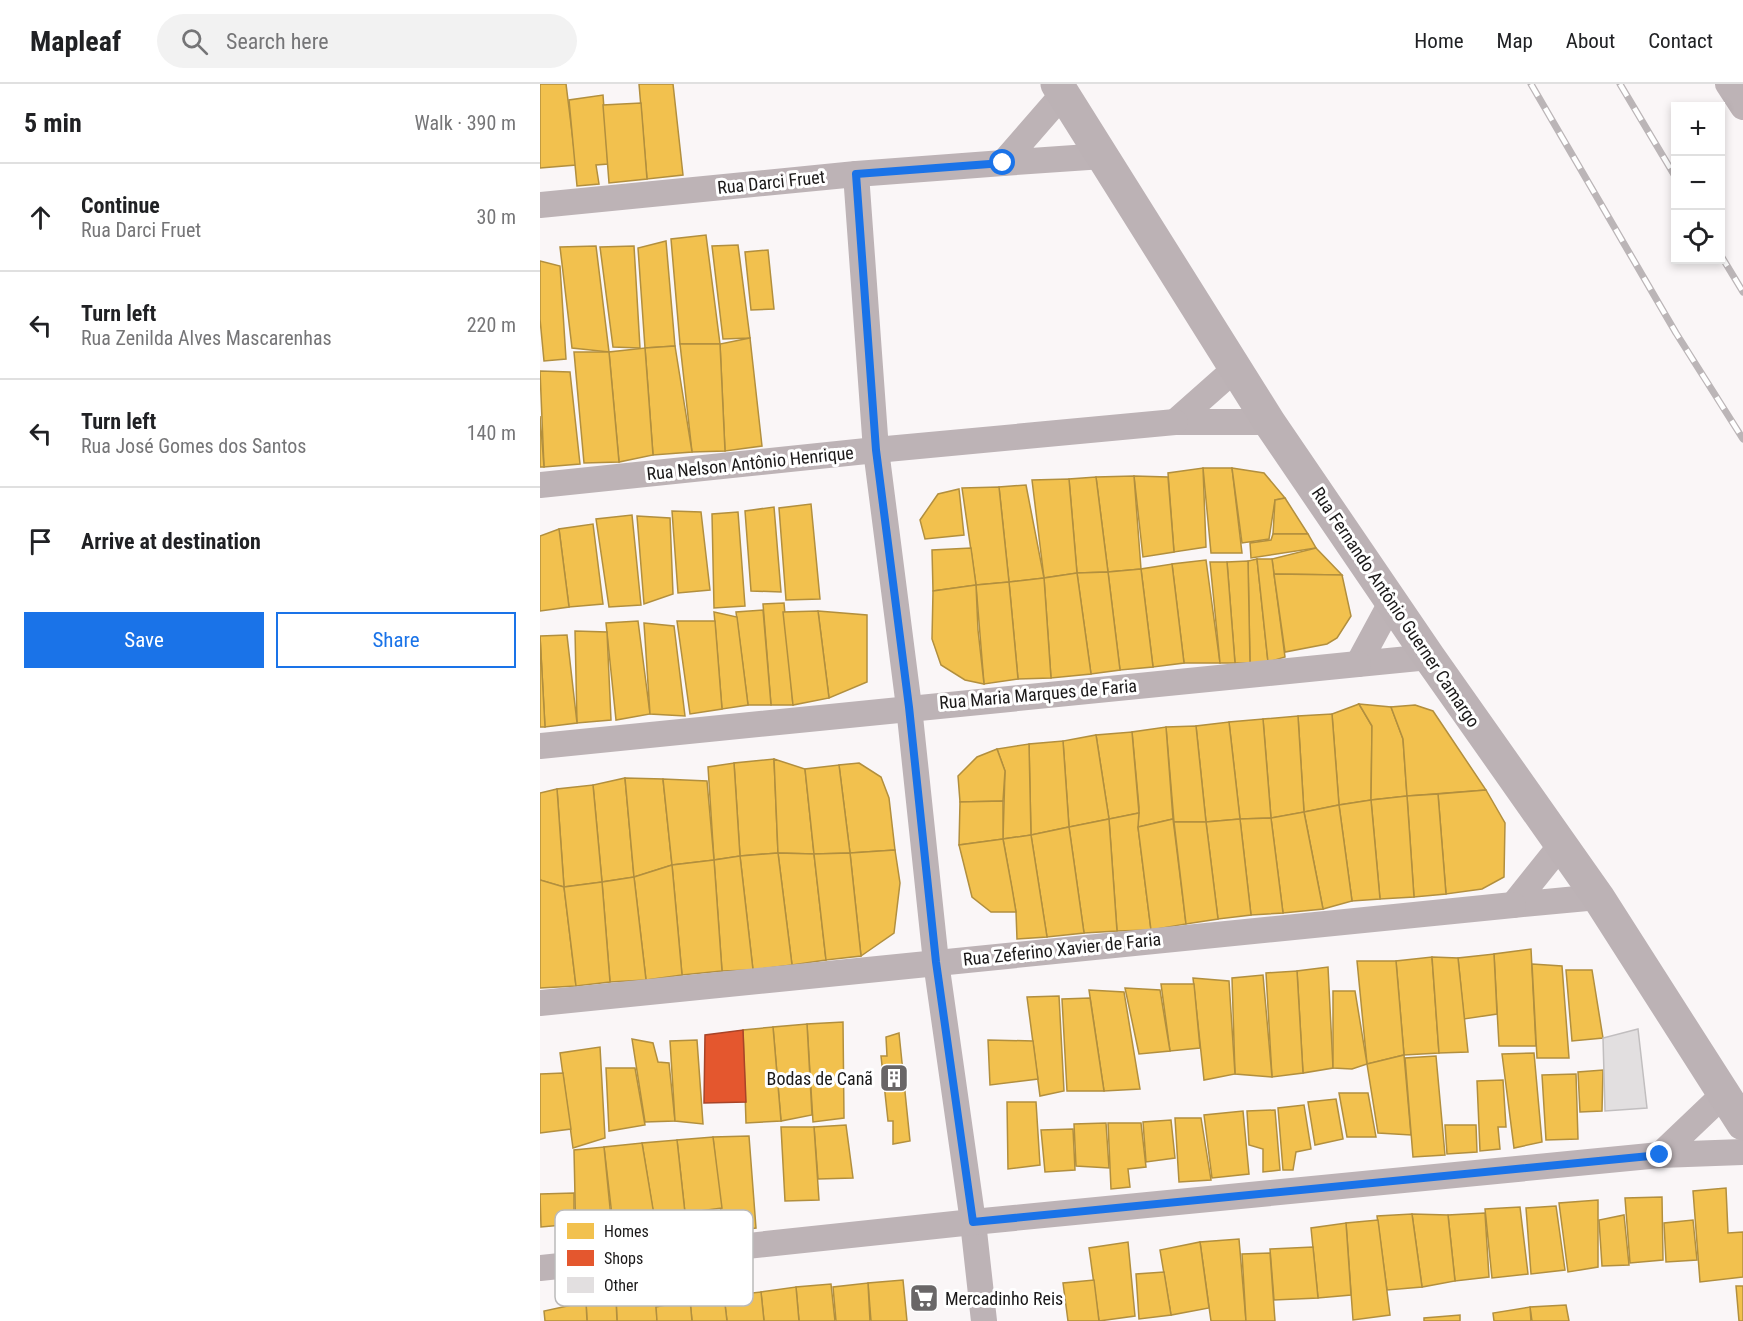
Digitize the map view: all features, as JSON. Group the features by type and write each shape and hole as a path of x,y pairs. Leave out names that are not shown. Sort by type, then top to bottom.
{"street":[{"path":"1728,84 1743,107"},
{"path":"1003,163 1060,89"},
{"name":"Rua Fernando Antônio Guerner Camargo","path":"1060,89 1269,422 1429,657 1598,897 1743,1124"},
{"name":"Rua Darci Fruet","path":"540,205 856,174 1103,156"},
{"path":"856,174 876,450 909,707 936,962 973,1222 984,1321"},
{"path":"1175,422 1236,368"},
{"name":"Rua Nelson Antônio Henrique","path":"540,485 1175,422 1269,422"},
{"path":"1358,664 1392,601"},
{"name":"Rua Maria Marques de Faria","path":"540,746 909,707 1429,657"},
{"path":"1513,905 1561,845"},
{"name":"Rua Zeferino Xavier de Faria","path":"540,1003 1598,897"},
{"path":"1660,1155 1723,1095"},
{"path":"753,1245 1660,1155 1743,1152"},
{"path":"540,1268 555,1266"}],"building: Homes":[{"path":"540,84 566,84 576,165 540,168"},
{"path":"639,84 673,84 683,175 647,179"},
{"path":"603,95 608,164 596,165 599,184 577,186 569,100"},
{"path":"641,103 647,179 609,183 603,105"},
{"path":"706,235 720,344 680,344 671,239"},
{"path":"666,241 675,346 645,348 638,248"},
{"path":"738,245 750,338 723,339 712,246"},
{"path":"596,246 609,352 572,348 560,247"},
{"path":"634,246 640,348 613,347 600,247"},
{"path":"768,250 774,309 751,310 745,252"},
{"path":"540,261 560,266 566,359 544,361 540,319"},
{"path":"750,338 762,446 725,451 720,344"},
{"path":"680,344 720,344 725,451 692,452"},
{"path":"675,346 692,452 653,455 645,348"},
{"path":"645,348 653,455 619,462 609,352"},
{"path":"574,352 609,352 619,462 584,463"},
{"path":"540,371 570,372 580,464 544,467"},
{"path":"540,416 544,467 540,467"},
{"path":"1203,468 1232,468 1242,553 1211,553"},
{"path":"1203,468 1206,547 1174,552 1168,473"},
{"path":"1232,468 1264,473 1285,498 1275,500 1269,539 1242,543"},
{"path":"1134,476 1168,477 1174,552 1143,557"},
{"path":"1134,476 1141,569 1108,572 1096,477"},
{"path":"1096,477 1108,572 1077,573 1069,479"},
{"path":"1069,479 1077,573 1044,578 1032,480"},
{"path":"1026,485 1044,578 1009,582 999,487"},
{"path":"999,487 1009,582 976,585 962,488"},
{"path":"959,489 964,535 925,539 920,520 938,494"},
{"path":"1285,498 1308,534 1273,534 1275,500"},
{"path":"811,504 820,599 786,600 779,508"},
{"path":"774,507 781,592 751,591 745,511"},
{"path":"672,511 701,512 710,590 678,593"},
{"path":"738,512 745,606 714,608 712,514"},
{"path":"632,515 641,605 609,607 596,519"},
{"path":"637,516 670,518 673,594 644,604"},
{"path":"593,524 603,604 569,607 559,529"},
{"path":"559,529 569,607 540,611 540,536"},
{"path":"1273,534 1308,534 1316,548 1251,558 1250,543 1271,540"},
{"path":"971,548 976,585 933,591 932,550"},
{"path":"1316,548 1342,575 1274,574 1272,559"},
{"path":"1257,559 1268,662 1250,663 1248,561"},
{"path":"1257,559 1272,559 1285,657 1268,662"},
{"path":"1206,560 1220,663 1184,663 1172,564"},
{"path":"1248,561 1250,663 1235,663 1227,562"},
{"path":"1210,562 1227,562 1235,663 1220,663"},
{"path":"1172,564 1184,663 1153,667 1141,569"},
{"path":"1141,569 1153,667 1120,670 1108,572"},
{"path":"1108,572 1120,670 1091,674 1077,573"},
{"path":"1077,573 1091,674 1051,678 1044,578"},
{"path":"1274,574 1342,575 1351,616 1337,638 1327,644 1285,652"},
{"path":"1044,578 1051,678 1018,679 1009,582"},
{"path":"1009,582 1018,679 984,684 976,585"},
{"path":"976,585 984,684 965,680 941,665 932,639 933,591"},
{"path":"784,603 793,705 771,705 763,604"},
{"path":"763,610 771,705 748,705 736,612"},
{"path":"818,611 867,615 867,682 829,698"},
{"path":"818,611 829,698 793,705 783,612"},
{"path":"714,612 737,617 748,705 722,709"},
{"path":"638,621 650,714 616,720 606,623"},
{"path":"677,621 715,621 722,709 690,714"},
{"path":"644,623 674,626 685,716 650,714"},
{"path":"575,631 607,632 611,720 577,723"},
{"path":"567,635 577,723 545,727 540,636"},
{"path":"540,636 545,727 540,727"},
{"path":"1359,704 1372,726 1371,800 1339,805 1332,714"},
{"path":"1359,704 1391,707 1403,739 1407,796 1371,800 1372,726"},
{"path":"1415,705 1433,711 1486,790 1407,796 1403,739 1391,707"},
{"path":"1332,714 1339,805 1304,812 1298,716"},
{"path":"1298,716 1304,812 1271,818 1263,719"},
{"path":"1263,719 1271,818 1240,819 1229,722"},
{"path":"1229,722 1240,819 1206,822 1196,726"},
{"path":"1196,726 1206,822 1174,822 1166,727"},
{"path":"1166,727 1173,819 1138,827 1139,807 1132,732"},
{"path":"1132,732 1139,813 1109,819 1096,735"},
{"path":"1096,735 1109,819 1069,827 1063,741"},
{"path":"1063,741 1069,827 1031,835 1029,744"},
{"path":"1029,744 1031,835 1003,839 1005,771 997,749"},
{"path":"997,749 1005,771 1003,801 960,802 958,776 977,757"},
{"path":"774,759 778,853 740,856 734,763"},
{"path":"774,759 805,769 814,854 778,853"},
{"path":"734,763 740,856 714,860 708,767"},
{"path":"859,763 881,777 889,798 895,850 850,853 839,765"},
{"path":"839,765 850,853 814,854 805,769"},
{"path":"625,778 634,877 602,882 593,785"},
{"path":"625,778 663,779 672,865 634,877"},
{"path":"663,779 707,781 714,860 672,865"},
{"path":"593,785 602,882 564,887 557,789"},
{"path":"557,789 564,887 540,880 540,793"},
{"path":"1486,790 1505,823 1504,877 1482,889 1446,894 1438,794"},
{"path":"1438,794 1446,894 1414,897 1407,796"},
{"path":"1407,796 1414,897 1380,899 1371,800"},
{"path":"1371,800 1380,899 1352,901 1339,805"},
{"path":"1003,801 1003,839 959,845 960,802"},
{"path":"1339,805 1352,901 1323,909 1304,812"},
{"path":"1304,812 1323,909 1283,913 1271,818"},
{"path":"1139,813 1138,827 1151,930 1117,931 1109,819"},
{"path":"1271,818 1283,913 1251,915 1240,819"},
{"path":"1109,819 1117,931 1084,933 1069,827"},
{"path":"1173,819 1186,924 1151,930 1138,827"},
{"path":"1240,819 1251,915 1218,919 1206,822"},
{"path":"1174,822 1206,822 1218,919 1186,924"},
{"path":"1069,827 1084,933 1047,937 1031,835"},
{"path":"1031,835 1047,937 1017,939 1016,912 1003,839"},
{"path":"1003,839 1016,912 991,912 972,897 959,845"},
{"path":"895,850 900,883 894,933 861,956 850,853"},
{"path":"778,853 814,854 826,960 792,965"},
{"path":"778,853 792,965 753,970 740,856"},
{"path":"850,853 861,956 826,960 814,854"},
{"path":"740,856 753,970 722,971 714,860"},
{"path":"714,860 722,971 682,975 672,865"},
{"path":"672,865 682,975 646,980 634,877"},
{"path":"634,877 646,980 610,982 602,882"},
{"path":"540,880 564,887 576,986 540,988"},
{"path":"602,882 610,982 576,986 564,887"},
{"path":"1531,949 1536,1046 1499,1046 1494,954"},
{"path":"1494,954 1497,1014 1464,1019 1458,958"},
{"path":"1432,957 1439,1053 1404,1055 1396,961"},
{"path":"1432,957 1458,958 1468,1052 1439,1053"},
{"path":"1357,961 1396,961 1404,1055 1367,1064"},
{"path":"1532,964 1562,966 1569,1058 1537,1058"},
{"path":"1328,967 1333,1068 1303,1073 1297,971"},
{"path":"1566,970 1592,970 1603,1038 1572,1041"},
{"path":"1297,971 1303,1073 1272,1077 1266,973"},
{"path":"1263,975 1272,1077 1235,1074 1232,978"},
{"path":"1193,978 1229,981 1235,1074 1204,1080"},
{"path":"1161,984 1194,984 1200,1048 1170,1051"},
{"path":"1125,988 1160,990 1170,1051 1139,1054"},
{"path":"1089,990 1124,992 1140,1089 1104,1091"},
{"path":"1333,991 1355,991 1367,1064 1352,1069 1333,1068"},
{"path":"1059,996 1064,1091 1040,1096 1027,997"},
{"path":"1090,998 1104,1091 1067,1091 1062,999"},
{"path":"843,1022 844,1118 813,1122 807,1024"},
{"path":"807,1024 812,1115 781,1121 773,1027"},
{"path":"773,1027 781,1121 746,1123 743,1030"},
{"name":"Bodas de Canã","path":"899,1033 910,1141 893,1144 893,1121 888,1121 881,1056 887,1056 886,1037"},
{"path":"632,1039 653,1043 658,1062 669,1063 675,1121 645,1122"},
{"path":"697,1040 703,1124 675,1121 670,1041"},
{"path":"988,1040 1033,1041 1038,1079 990,1085"},
{"path":"600,1047 605,1138 573,1148 560,1053"},
{"path":"1534,1053 1542,1142 1514,1148 1502,1054"},
{"path":"1404,1055 1411,1135 1378,1133 1367,1064"},
{"path":"1436,1056 1445,1155 1413,1157 1405,1058"},
{"path":"606,1068 635,1068 645,1125 609,1131"},
{"path":"1603,1070 1602,1111 1580,1112 1578,1072"},
{"path":"563,1073 571,1129 540,1133 540,1074"},
{"path":"1576,1074 1578,1139 1546,1140 1542,1075"},
{"path":"1503,1080 1506,1127 1498,1127 1500,1149 1480,1151 1477,1081"},
{"path":"1339,1093 1368,1093 1376,1137 1347,1137"},
{"path":"1336,1099 1343,1139 1315,1145 1308,1102"},
{"path":"1007,1102 1036,1102 1040,1165 1008,1169"},
{"path":"1304,1105 1311,1149 1296,1152 1293,1170 1283,1170 1278,1108"},
{"path":"1275,1110 1280,1170 1263,1172 1263,1149 1249,1145 1247,1111"},
{"path":"1243,1111 1249,1174 1212,1178 1204,1115"},
{"path":"1175,1118 1201,1118 1211,1180 1179,1182"},
{"path":"1171,1120 1175,1158 1146,1162 1143,1122"},
{"path":"1106,1123 1109,1168 1076,1166 1074,1124"},
{"path":"1108,1123 1141,1123 1146,1167 1128,1169 1130,1187 1111,1189"},
{"path":"846,1125 853,1178 818,1179 814,1127"},
{"path":"1445,1125 1476,1125 1477,1152 1447,1154"},
{"path":"781,1127 814,1127 819,1200 785,1201"},
{"path":"1073,1129 1075,1170 1045,1172 1041,1130"},
{"path":"749,1136 756,1228 753,1228 753,1210 721,1210 713,1137"},
{"path":"713,1137 722,1208 685,1210 677,1140"},
{"path":"677,1140 685,1210 653,1210 642,1143"},
{"path":"642,1143 653,1210 611,1210 604,1147"},
{"path":"604,1147 610,1210 575,1210 574,1150"},
{"path":"1726,1188 1728,1233 1743,1232 1743,1277 1700,1282 1693,1191"},
{"path":"574,1193 574,1210 555,1210 555,1226 541,1227 540,1194"},
{"path":"1662,1197 1663,1260 1630,1263 1625,1198"},
{"path":"1598,1200 1598,1267 1568,1272 1559,1203"},
{"path":"1556,1206 1565,1270 1531,1274 1526,1208"},
{"path":"1520,1207 1528,1274 1492,1278 1485,1209"},
{"path":"1485,1213 1489,1277 1455,1281 1448,1215"},
{"path":"1412,1214 1448,1215 1455,1281 1422,1287"},
{"path":"1412,1214 1422,1287 1387,1290 1377,1216"},
{"path":"1624,1215 1629,1265 1602,1266 1599,1220"},
{"path":"1378,1220 1390,1315 1353,1320 1346,1223"},
{"path":"1693,1220 1697,1260 1666,1262 1664,1223"},
{"path":"1346,1223 1351,1295 1318,1298 1311,1228"},
{"path":"1239,1239 1246,1321 1211,1321 1200,1242"},
{"path":"1128,1242 1135,1316 1099,1321 1089,1248"},
{"path":"1200,1242 1209,1308 1171,1315 1160,1250"},
{"path":"1313,1247 1318,1298 1274,1300 1270,1249"},
{"path":"1270,1253 1275,1321 1246,1321 1242,1254"},
{"path":"1164,1272 1171,1315 1139,1319 1136,1274"},
{"path":"903,1280 907,1321 871,1321 868,1283"},
{"path":"1094,1280 1099,1321 1068,1321 1063,1283"},
{"path":"868,1283 870,1321 836,1321 833,1287"},
{"path":"831,1284 835,1321 799,1321 796,1287"},
{"path":"1736,1286 1743,1286 1743,1321 1739,1321"},
{"path":"796,1287 799,1321 764,1321 761,1292"},
{"path":"761,1292 764,1321 727,1321 725,1306 753,1306 753,1293"},
{"path":"1566,1305 1569,1321 1532,1321 1530,1307"},
{"path":"567,1306 586,1306 587,1321 545,1321 544,1311"},
{"path":"586,1306 616,1306 617,1321 587,1321"},
{"path":"616,1306 656,1306 657,1321 617,1321"},
{"path":"691,1306 725,1306 727,1321 692,1321"},
{"path":"691,1306 692,1321 657,1321 656,1307"},
{"path":"1530,1307 1531,1321 1494,1321 1493,1313"},
{"path":"1460,1315 1460,1321 1424,1321 1424,1318"}],"building: Shops":[{"path":"743,1030 746,1102 704,1103 705,1035"}],"building: Other":[{"path":"1638,1029 1647,1108 1605,1111 1603,1038"}],"railway":[{"path":"1531,84 1676,333 1743,439"},
{"path":"1620,84 1671,170"},
{"path":"1725,262 1743,292"}],"place":[{"name":"Bodas de Canã","path":"894,1078"},
{"name":"Mercadinho Reis","path":"924,1298"}],"route":[{"path":"1003,163 856,174 876,450 909,707 936,962 973,1222 1660,1155"}]}
